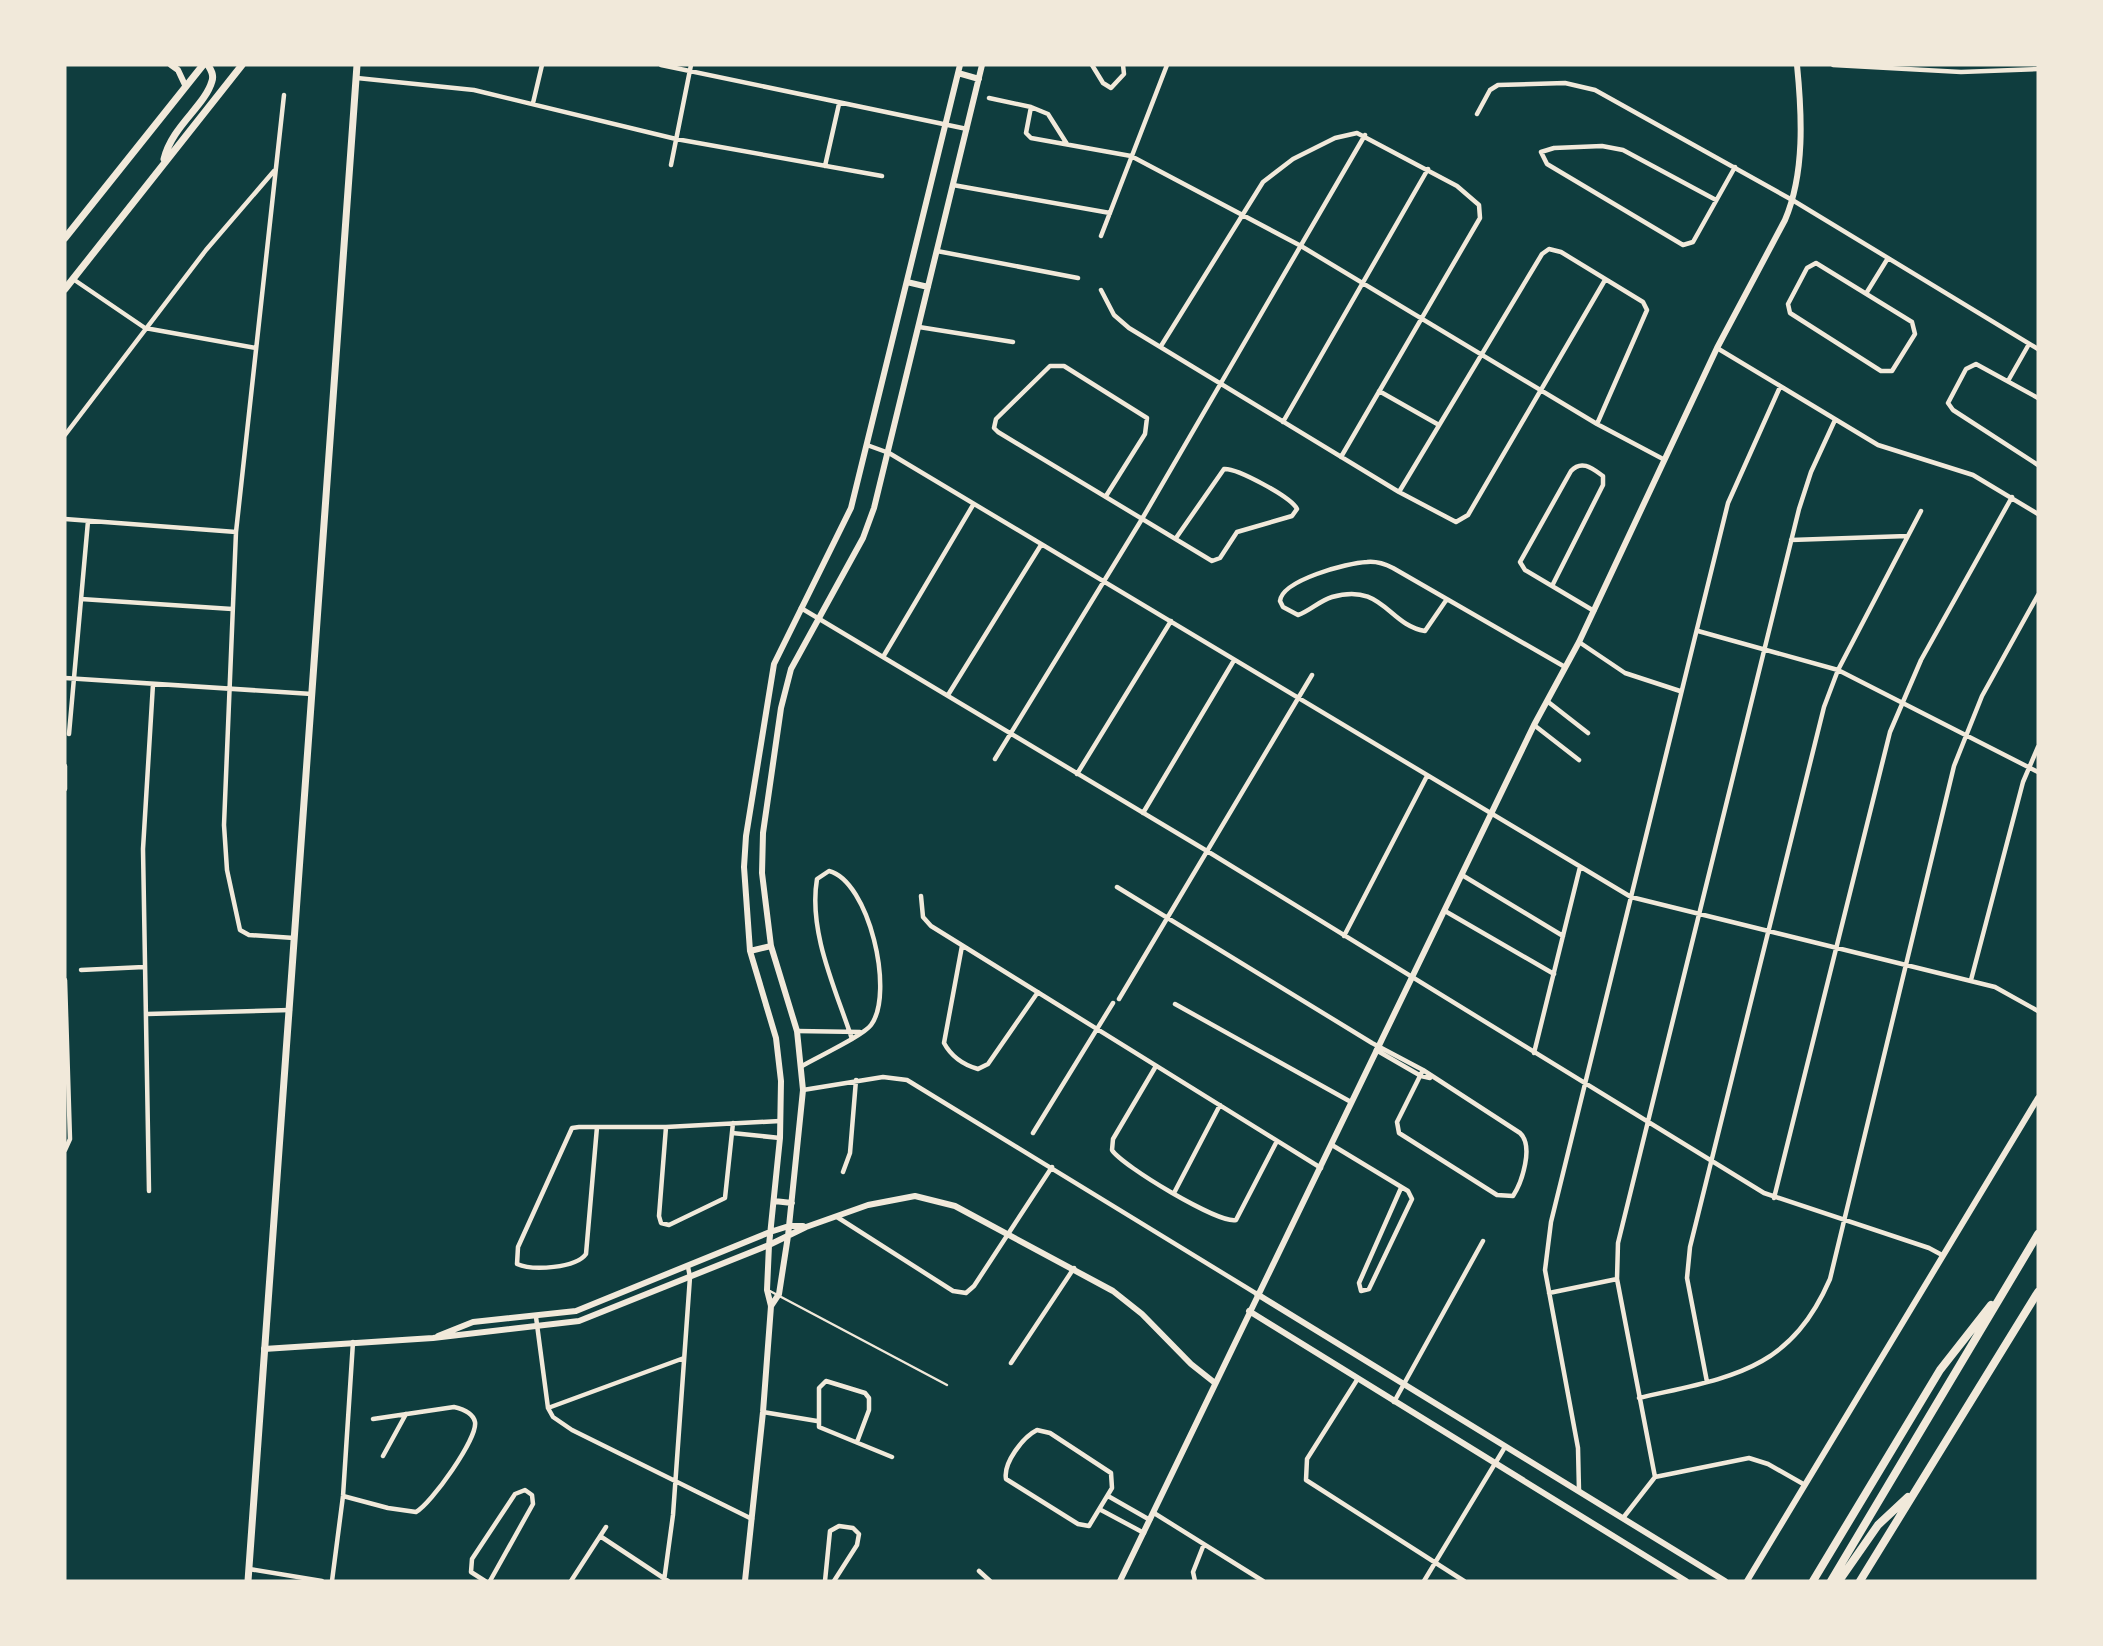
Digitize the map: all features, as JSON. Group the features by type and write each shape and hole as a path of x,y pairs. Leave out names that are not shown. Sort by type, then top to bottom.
{"highway":[{"path":"1831,1581 2038,1234"},
{"path":"1812,1581 1940,1370 2006,1286"},
{"path":"1860,1581 2038,1292"},
{"path":"1839,1581 1878,1525 1917,1488"}],"main road":[{"path":"65,238 186,85 206,65 213,74 211,85 173,135 163,163"},
{"path":"65,289 242,65"},
{"path":"248,1581 357,65"}],"street":[{"path":"171,65 178,70 186,85"},
{"path":"533,103 542,65"},
{"path":"660,65 967,129"},
{"path":"671,165 691,65"},
{"path":"771,1306 779,1294 788,1236 803,1090 797,1031 771,946 762,873 763,832 781,708 791,669 869,523 889,453 982,65"},
{"path":"1092,65 1103,83 1111,88 1124,74 1122,65"},
{"path":"1101,236 1167,65"},
{"path":"1120,1581 1534,725 1579,642 1717,348 1794,201 1800,130 1797,65"},
{"path":"1833,65 1961,72 2038,69"},
{"path":"745,1581 771,1306 767,1290 769,1245 780,1138 781,1081 776,1038 750,951 743,852 774,664 848,516 959,69 979,79"},
{"path":"356,78 452,86 533,103 676,139 882,176"},
{"path":"1477,114 1490,90 1498,85 1565,83 1585,86 1794,201 2038,349"},
{"path":"284,95 236,531 224,841 237,926 249,935 295,938"},
{"path":"989,98 1031,107 1048,114 1067,144"},
{"path":"825,166 839,104"},
{"path":"1031,107 1028,136 1130,156 1301,246 1597,424 1663,459"},
{"path":"1161,346 1240,215 1263,182 1276,170 1293,159 1350,133 1365,135 1428,169 1476,200 1481,209 1480,218 1341,457"},
{"path":"995,760 1142,519 1365,135"},
{"path":"1716,200 1623,150 1602,146 1554,148 1541,152 1547,164 1684,245 1693,242 1735,167"},
{"path":"1283,422 1428,169"},
{"path":"65,435 145,328 275,170"},
{"path":"953,185 1110,213"},
{"path":"1399,492 1484,355 1542,254 1553,248 1643,302 1647,315 1597,424"},
{"path":"937,251 1078,278"},
{"path":"1867,292 1888,258"},
{"path":"1816,263 1867,292 1907,317 1915,328 1915,334 1892,371 1881,371 1793,317 1787,309 1807,268 1816,263"},
{"path":"73,279 145,328 256,348"},
{"path":"1101,290 1119,321 1451,522 1461,521 1468,515 1605,280"},
{"path":"907,282 928,287"},
{"path":"919,327 1013,342"},
{"path":"2008,381 2029,344"},
{"path":"1717,348 1878,445 1973,475 2038,514"},
{"path":"2038,398 1981,366 1971,365 1957,383 1948,402 1953,410 2038,465"},
{"path":"1106,496 1145,433 1147,418 1064,366 1050,366 996,419 994,428 1002,436 1212,561 1220,558 1237,532 1292,516 1296,513 1295,504 1234,470 1224,469 1176,538"},
{"path":"1578,1494 1578,1448 1545,1259 1549,1233 1728,503 1780,387"},
{"path":"1379,391 1439,425"},
{"path":"1655,1477 1618,1279 1618,1243 1791,540 1811,472 1835,421"},
{"path":"867,445 889,453 1171,621 1233,662 1632,897 1971,980 2008,993 2038,1011"},
{"path":"1552,586 1603,485 1603,476 1584,465 1571,471 1521,556 1525,570 1594,611"},
{"path":"1774,1198 1880,768 1901,701 2012,497"},
{"path":"883,657 973,505"},
{"path":"1707,1382 1687,1278 1687,1263 1709,1162 1824,707 1838,670 1922,511"},
{"path":"65,519 236,531"},
{"path":"69,734 88,521"},
{"path":"1791,540 1907,536"},
{"path":"947,695 1041,545"},
{"path":"1447,599 1425,631 1366,595 1346,594 1329,598 1298,615 1283,607 1280,601 1286,589 1301,580 1368,561 1393,568 1447,599 1565,667"},
{"path":"1639,1398 1707,1382 1756,1365 1799,1332 1819,1304 1830,1279 1944,801 1966,734 1982,696 2038,595"},
{"path":"81,599 232,609"},
{"path":"801,608 1207,851 1709,1162 1774,1198 1929,1248 1942,1255"},
{"path":"1077,774 1171,621"},
{"path":"1698,631 1838,670 2038,772"},
{"path":"1579,642 1625,673 1680,691"},
{"path":"1143,813 1233,662"},
{"path":"774,664 791,669"},
{"path":"1119,999 1312,675"},
{"path":"65,678 313,694"},
{"path":"149,1191 143,826 153,684"},
{"path":"1546,701 1588,733"},
{"path":"1534,725 1579,760"},
{"path":"1971,980 2029,767 2038,747"},
{"path":"65,766 65,789"},
{"path":"1344,936 1427,776"},
{"path":"1534,1053 1580,867"},
{"path":"802,1066 852,1039 871,1025 876,1013 880,964 858,895 845,879 829,871 817,879 818,925 823,950 852,1039"},
{"path":"1462,875 1563,936"},
{"path":"1117,887 1372,1043 1421,1076 1432,1078"},
{"path":"921,896 921,912 926,922 1321,1168"},
{"path":"1445,911 1554,974"},
{"path":"750,951 771,946"},
{"path":"962,946 944,1043 951,1055 978,1069 988,1065 1038,992"},
{"path":"81,970 144,967"},
{"path":"65,980 70,1139 66,1149"},
{"path":"1033,1133 1113,1003"},
{"path":"1175,1004 1352,1103"},
{"path":"147,1014 290,1010"},
{"path":"797,1031 860,1032"},
{"path":"1379,1048 1423,1070 1520,1133 1526,1140 1527,1149 1515,1194 1509,1197 1497,1195 1401,1136 1397,1122 1423,1070"},
{"path":"1156,1066 1111,1145 1115,1154 1174,1193 1223,1220 1236,1220 1277,1141"},
{"path":"803,1090 893,1076 907,1080 1578,1494 1623,1518 1725,1581"},
{"path":"843,1172 850,1153 856,1080"},
{"path":"1747,1581 2038,1098"},
{"path":"1174,1193 1220,1105"},
{"path":"597,1127 587,1249 583,1258 574,1262 533,1267 517,1264 517,1247 572,1128 597,1127 666,1127 781,1121"},
{"path":"666,1127 659,1216 663,1224 672,1224 725,1198 733,1123"},
{"path":"732,1133 780,1138"},
{"path":"1332,1145 1410,1192 1412,1204 1369,1289 1361,1291 1359,1283 1401,1188"},
{"path":"836,1216 953,1291 966,1293 1009,1234 1052,1167"},
{"path":"264,1349 539,1328 590,1318 836,1216 891,1199 929,1198 956,1206 1074,1268 1128,1301 1191,1364 1215,1383"},
{"path":"774,1201 792,1203"},
{"path":"433,1338 472,1322 537,1317 587,1307 770,1232 789,1226 806,1227"},
{"path":"1394,1403 1483,1241"},
{"path":"600,1536 666,1580 690,1277 688,1267"},
{"path":"1011,1363 1074,1268"},
{"path":"1549,1293 1618,1279"},
{"path":"1249,1311 1686,1581"},
{"path":"537,1317 548,1408 553,1417 572,1430 752,1519"},
{"path":"332,1581 343,1496 353,1341"},
{"path":"548,1408 684,1358"},
{"path":"1357,1380 1307,1459 1306,1480 1464,1581"},
{"path":"857,1442 870,1404 865,1394 826,1381 819,1388 817,1421 823,1430 892,1457"},
{"path":"343,1496 411,1512 427,1504 472,1437 474,1418 454,1407 373,1419"},
{"path":"763,1412 817,1421"},
{"path":"383,1456 407,1413"},
{"path":"1042,1430 1111,1474 1113,1481 1101,1510 1089,1526 1078,1524 1010,1482 1005,1475 1007,1466 1028,1436 1042,1430"},
{"path":"1424,1581 1505,1447"},
{"path":"1623,1518 1655,1477 1749,1458 1768,1464 1805,1485"},
{"path":"525,1490 532,1495 533,1504 488,1581 471,1572 472,1559 515,1493 525,1490"},
{"path":"1108,1496 1151,1520"},
{"path":"1101,1510 1144,1533"},
{"path":"1154,1513 1264,1581"},
{"path":"825,1581 830,1531 839,1526 853,1528 859,1534 857,1545 834,1581"},
{"path":"571,1581 606,1527"},
{"path":"1195,1581 1194,1567 1204,1544"},
{"path":"249,1569 321,1581"},
{"path":"979,1572 990,1581"}],"lane":[{"path":"767,1290 947,1385"}]}
